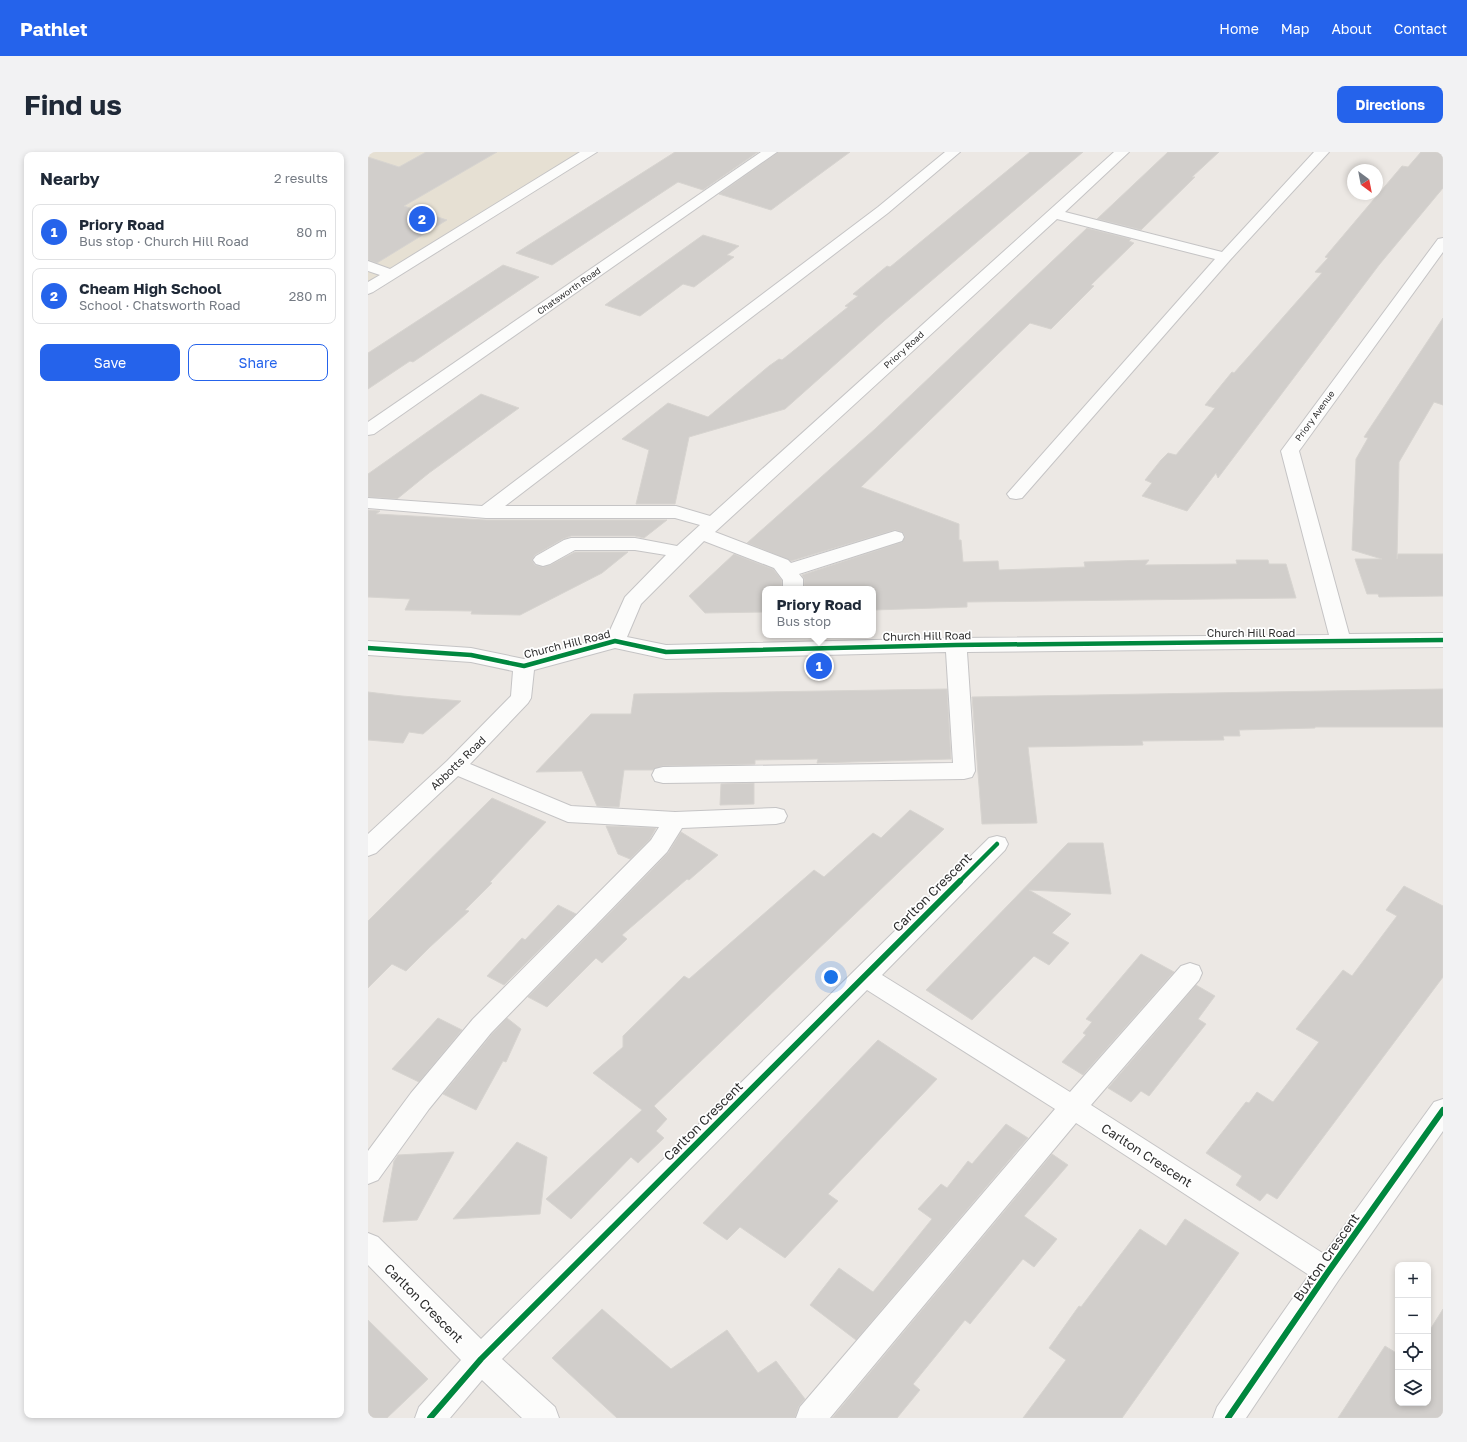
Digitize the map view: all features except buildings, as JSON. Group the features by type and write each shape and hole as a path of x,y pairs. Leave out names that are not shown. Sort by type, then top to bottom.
{"street":[{"path":"368,288 590,152"},
{"name":"Chatsworth Road","path":"368,430 770,152"},
{"path":"486,512 883,210 953,152"},
{"name":"Priory Road","path":"615,641 632,601 680,552 1122,152"},
{"path":"1016,494 1225,258 1322,152"},
{"path":"1053,213 1225,258"},
{"name":"Priory Avenue","path":"1341,642 1290,451 1443,242"},
{"path":"368,266 391,274"},
{"path":"368,503 486,512 676,512 781,564 793,579 793,586"},
{"path":"787,571 895,537"},
{"path":"543,560 571,544 635,544 680,552"},
{"name":"Church Hill Road","path":"368,648 471,655 524,666 615,641 666,652 793,642 956,645 1443,640"},
{"path":"663,775 964,771 956,645"},
{"name":"Abbotts Road","path":"370,842 456,766 521,698 524,666"},
{"path":"456,766 568,814 675,820 776,816"},
{"path":"368,1172 420,1102 482,1026 659,846 675,820"},
{"name":"Carlton Crescent","path":"430,1418 481,1360 996,844"},
{"path":"811,1418 1073,1107 1190,973"},
{"name":"Carlton Crescent","path":"864,976 1073,1107 1328,1272"},
{"name":"Buxton Crescent","path":"1228,1418 1328,1272 1443,1110"},
{"name":"Carlton Crescent","path":"368,1246 481,1360 544,1418"}],"shaded area":[{"path":"368,152 586,152 368,287"}],"cycle path":[{"path":"368,648 471,655 524,666 615,641 666,652 956,645 1443,640"},
{"path":"430,1418 481,1359 997,844"},
{"path":"1228,1418 1328,1272 1443,1110"}],"place":[{"name":"Cheam High School","path":"422,219"},
{"name":"Priory Road","path":"819,666"}]}
